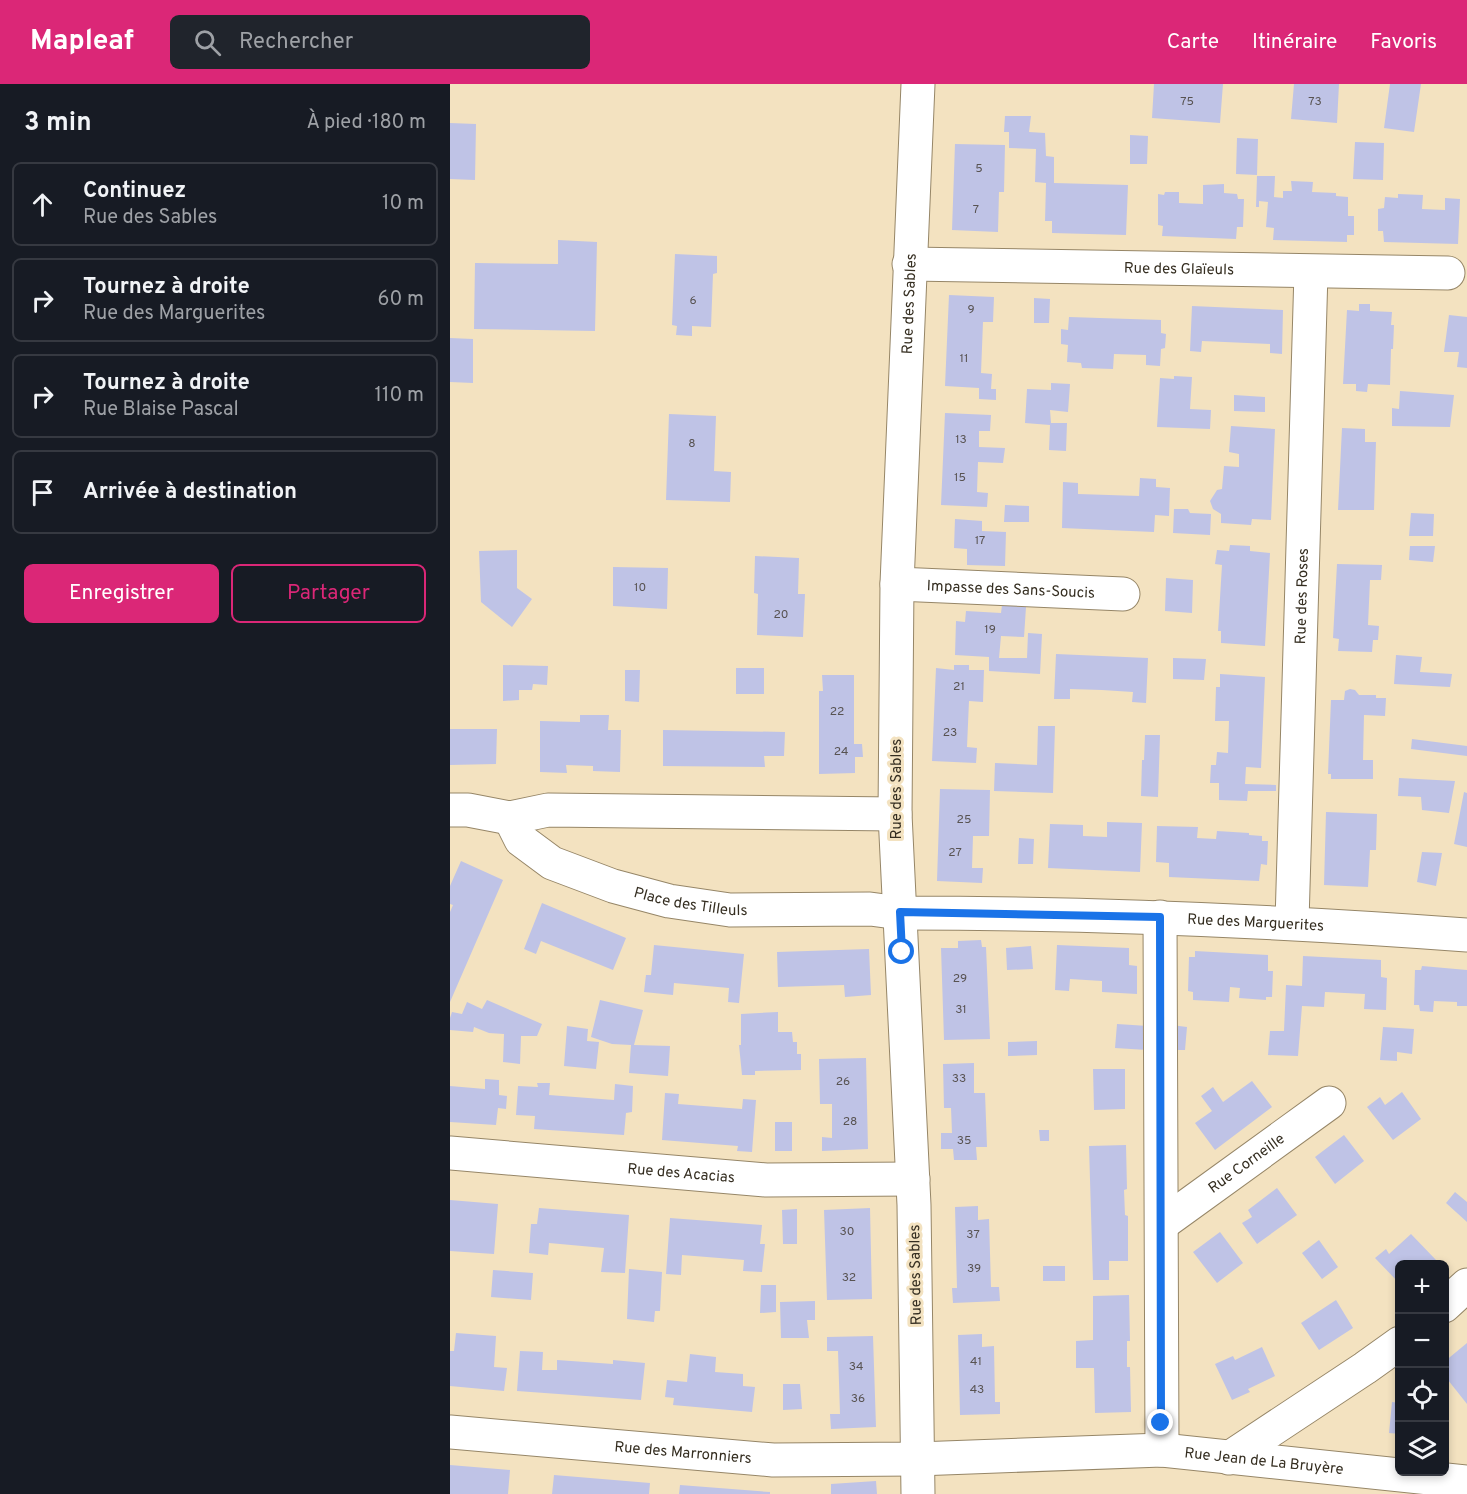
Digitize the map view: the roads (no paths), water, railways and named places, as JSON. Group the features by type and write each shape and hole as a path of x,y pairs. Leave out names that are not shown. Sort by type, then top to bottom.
{"street":[{"name":"Rue des Sables","path":"918,84 897,584 895,814 913,1179 918,1494"},
{"name":"Rue des Glaïeuls","path":"909,264 1448,273"},
{"name":"Rue des Roses","path":"1292,922 1311,272"},
{"name":"Impasse des Sans-Soucis","path":"897,584 1123,594"},
{"path":"450,810 468,810 510,818 548,810 895,814"},
{"name":"Place des Tilleuls","path":"510,818 521,840 552,863 613,886 669,901 730,910 870,909 900,912"},
{"name":"Rue des Marguerites","path":"900,912 1292,922 1467,935"},
{"path":"1160,917 1162,1450"},
{"name":"Rue Corneille","path":"1162,1224 1329,1103"},
{"name":"Rue des Acacias","path":"450,1153 765,1180 913,1179"},
{"path":"1449,1301 1467,1285"},
{"path":"1229,1458 1395,1347"},
{"name":"Rue des Marronniers","path":"450,1432 773,1460 917,1459"},
{"name":"Rue Jean de La Bruyère","path":"917,1459 1162,1450 1467,1482"}]}
